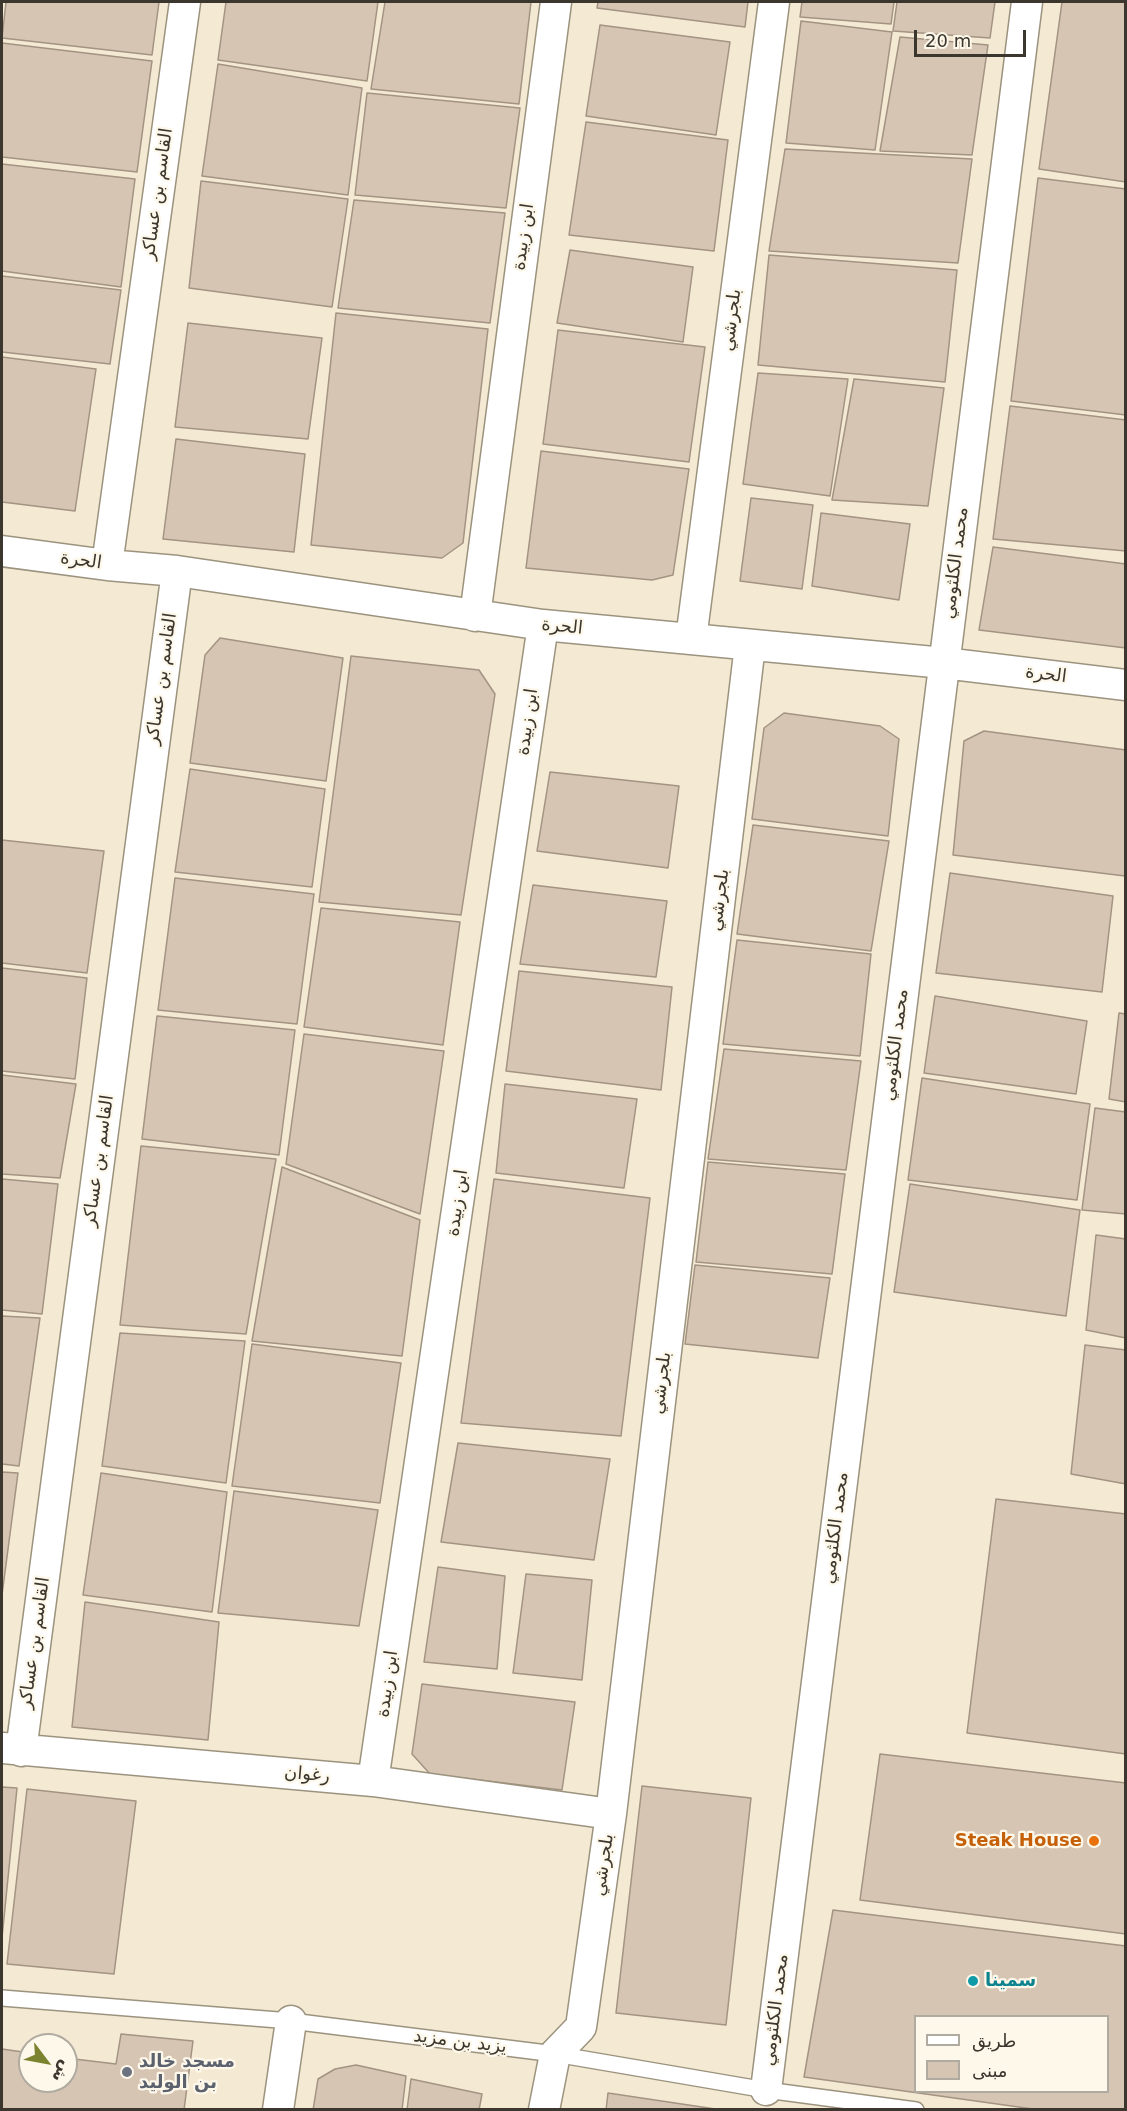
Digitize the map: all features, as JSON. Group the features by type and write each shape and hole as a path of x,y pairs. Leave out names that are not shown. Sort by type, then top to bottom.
{"street":[{"name":"القاسم بن عساكر","path":"107,565 185,2"},
{"name":"ابن زبيدة","path":"475,616 556,2"},
{"name":"بلجرشي","path":"691,639 774,2"},
{"name":"محمد الكلثومي","path":"766,2090 1027,2"},
{"name":"الحرة","path":"2,551 107,565 177,571 543,625 944,663 1125,685"},
{"name":"القاسم بن عساكر","path":"11,1750 177,571"},
{"name":"ابن زبيدة","path":"373,1781 543,625"},
{"name":"بلجرشي","path":"555,2054 581,2027 611,1814 750,645"},
{"name":"رغوان","path":"11,1750 373,1781 611,1814"},
{"path":"278,2109 291,2020"},
{"path":"544,2109 555,2054"}],"lane":[{"name":"يزيد بن مزيد","path":"2,1998 291,2020 555,2054 766,2090 916,2109"}],"building":[{"path":"6,2 159,2 152,55 2,38"},
{"path":"226,2 378,2 367,81 218,60"},
{"path":"385,2 531,2 519,104 371,89"},
{"path":"598,2 748,2 745,27 597,8"},
{"path":"802,2 894,2 891,24 800,17"},
{"path":"897,2 995,2 990,38 893,31"},
{"path":"1062,2 1126,2 1126,182 1039,169"},
{"path":"801,21 892,32 875,150 786,143"},
{"path":"600,25 730,42 716,135 586,116"},
{"path":"900,37 988,45 972,155 880,151"},
{"path":"2,43 152,61 137,172 2,157"},
{"path":"218,64 362,88 348,195 202,176"},
{"path":"367,93 520,108 506,208 355,195"},
{"path":"586,122 728,140 714,251 569,235"},
{"path":"785,149 972,159 958,263 769,251"},
{"path":"2,164 135,179 121,287 2,271"},
{"path":"1038,178 1126,189 1126,415 1011,401"},
{"path":"201,181 348,199 332,307 189,288"},
{"path":"354,200 505,213 490,323 338,308"},
{"path":"570,250 693,267 683,342 557,323"},
{"path":"769,255 957,270 945,382 758,365"},
{"path":"2,276 121,290 110,364 2,352"},
{"path":"336,313 488,329 463,543 442,558 311,545"},
{"path":"188,323 322,338 308,439 175,427"},
{"path":"558,330 705,347 689,462 543,444"},
{"path":"2,357 96,369 75,511 2,502"},
{"path":"758,373 848,379 830,496 743,484"},
{"path":"854,379 944,388 928,506 832,500"},
{"path":"1010,406 1126,420 1126,551 993,539"},
{"path":"176,439 305,454 294,552 163,539"},
{"path":"541,451 689,469 673,575 652,580 526,568"},
{"path":"751,498 813,505 802,589 740,581"},
{"path":"821,513 910,524 899,600 812,586"},
{"path":"993,547 1126,564 1126,648 979,630"},
{"path":"220,638 343,658 326,781 190,763 205,655"},
{"path":"351,656 479,670 495,694 461,915 319,902"},
{"path":"784,713 880,726 899,739 888,836 752,819 764,728"},
{"path":"984,731 1126,750 1125,876 953,855 964,741"},
{"path":"190,769 325,789 312,887 175,872"},
{"path":"550,772 679,786 668,868 537,851"},
{"path":"753,825 889,841 871,951 737,934"},
{"path":"2,840 104,851 87,973 2,963"},
{"path":"950,873 1113,896 1102,992 936,973"},
{"path":"175,878 314,894 297,1024 158,1010"},
{"path":"533,885 667,901 656,977 520,964"},
{"path":"321,908 460,922 443,1045 304,1027"},
{"path":"737,940 871,954 860,1056 723,1044"},
{"path":"2,968 87,978 75,1079 2,1071"},
{"path":"519,971 672,987 661,1090 506,1071"},
{"path":"935,996 1087,1021 1076,1094 924,1073"},
{"path":"1119,1013 1126,1014 1126,1102 1109,1099"},
{"path":"157,1016 295,1030 279,1155 142,1139"},
{"path":"304,1034 444,1051 420,1214 286,1164"},
{"path":"724,1049 861,1061 846,1170 708,1159"},
{"path":"2,1075 76,1084 60,1178 2,1174"},
{"path":"922,1078 1090,1104 1077,1200 908,1180"},
{"path":"505,1084 637,1099 624,1188 496,1173"},
{"path":"1095,1108 1126,1112 1126,1214 1082,1210"},
{"path":"141,1146 276,1159 246,1334 120,1325"},
{"path":"708,1162 845,1174 832,1274 696,1262"},
{"path":"282,1167 420,1220 402,1356 252,1341"},
{"path":"2,1179 58,1184 42,1314 2,1310"},
{"path":"494,1179 650,1198 621,1436 461,1423"},
{"path":"910,1184 1080,1210 1066,1316 894,1292"},
{"path":"1096,1235 1126,1239 1126,1338 1086,1330"},
{"path":"695,1265 830,1278 818,1358 685,1344"},
{"path":"2,1316 40,1318 19,1466 2,1464"},
{"path":"120,1333 245,1341 226,1483 102,1466"},
{"path":"252,1344 401,1363 380,1503 232,1486"},
{"path":"1085,1345 1126,1350 1126,1484 1071,1474"},
{"path":"458,1443 610,1459 594,1560 441,1542"},
{"path":"2,1472 18,1473 2,1595"},
{"path":"101,1473 227,1492 212,1612 83,1595"},
{"path":"234,1491 378,1510 359,1626 218,1613"},
{"path":"996,1499 1126,1514 1126,1754 967,1733"},
{"path":"438,1567 505,1576 497,1669 424,1662"},
{"path":"526,1574 592,1580 582,1680 513,1673"},
{"path":"85,1602 219,1622 208,1740 72,1727"},
{"path":"422,1684 575,1702 562,1790 430,1774 412,1754"},
{"path":"880,1754 1126,1783 1126,1934 860,1900"},
{"path":"642,1786 751,1798 726,2025 616,2013"},
{"path":"2,1787 17,1788 2,1938"},
{"path":"27,1789 136,1801 114,1974 7,1964"},
{"name":"سمينا","path":"833,1910 1126,1946 1126,2110 1040,2110 918,2093 1109,2093 1109,2015 914,2015 914,2092 804,2077"},
{"name":"مسجد خالد بن الوليد","path":"121,2034 193,2041 184,2110 2,2110 2,2049 18,2051 18,2093 78,2093 78,2059 116,2064"},
{"path":"356,2065 406,2076 402,2110 313,2110 318,2079 335,2069"},
{"path":"411,2079 482,2094 479,2110 407,2110"},
{"path":"608,2093 722,2110 606,2110"}],"place":[{"name":"Steak House","path":"1094,1841"},
{"name":"سمينا","path":"973,1981"},
{"name":"مسجد خالد بن الوليد","path":"127,2072"}]}
